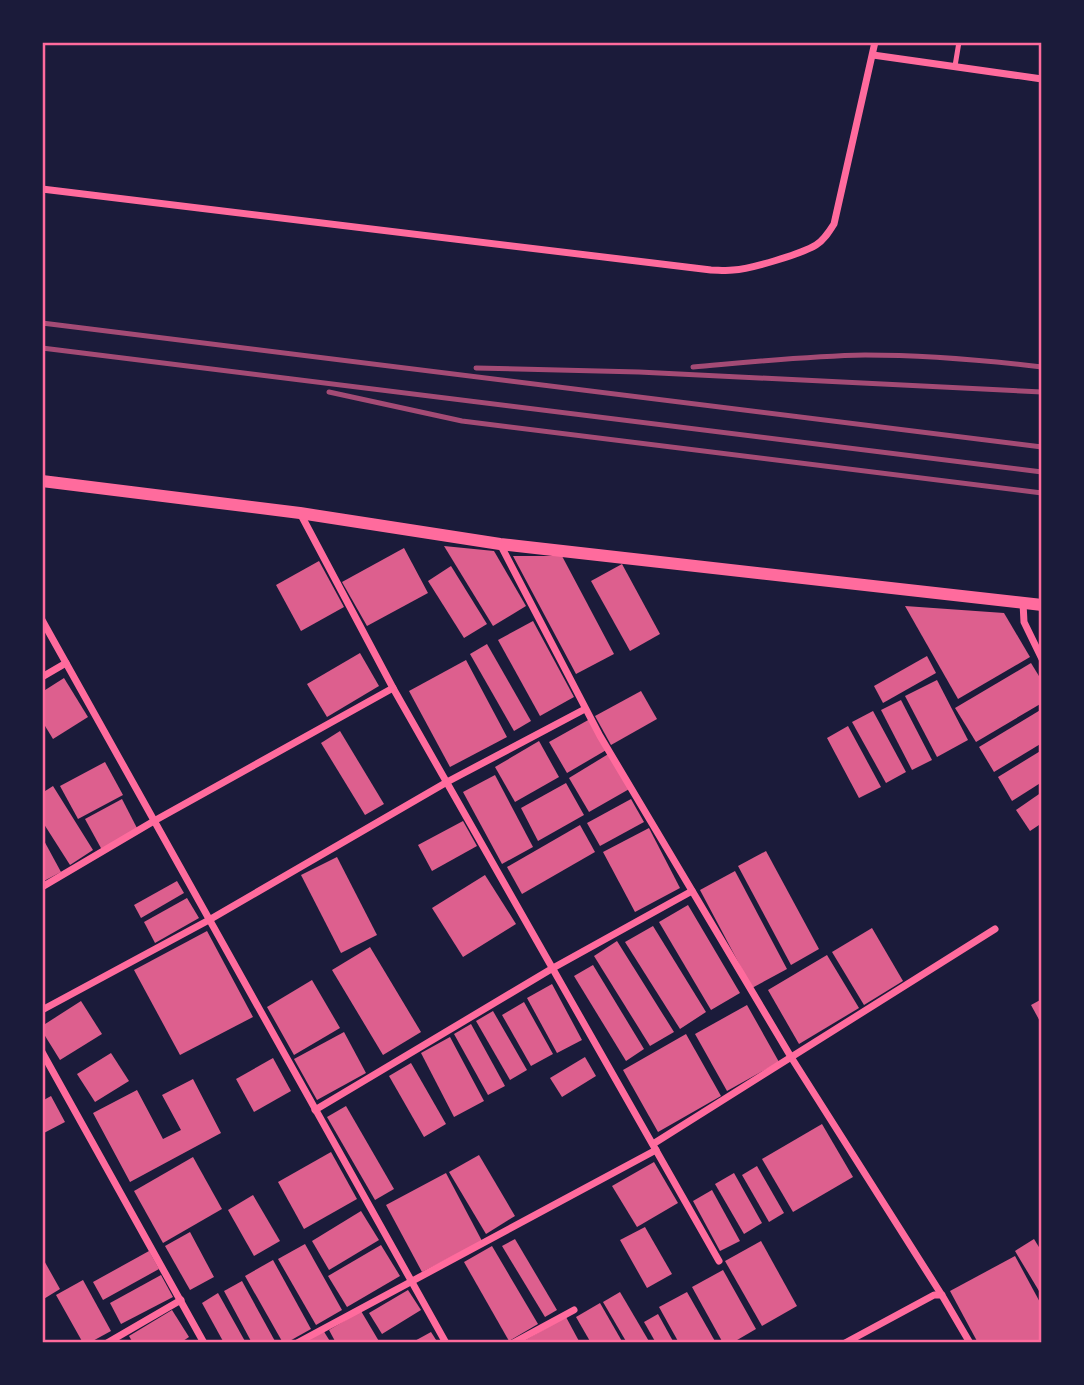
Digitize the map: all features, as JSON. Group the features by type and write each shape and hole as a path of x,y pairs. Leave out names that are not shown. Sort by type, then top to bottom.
{"street":[{"path":"42,189 733,271 810,247 821,241 834,224 875,42"},
{"path":"873,55 1042,79"},
{"path":"42,481 300,513 500,544 1042,605"},
{"path":"300,513 393,688 719,1261"},
{"path":"500,544 585,709 692,891 791,1057 970,1343"},
{"path":"1023,603 1024,622 1042,659"},
{"path":"42,620 446,1343"},
{"path":"42,677 66,663"},
{"path":"42,887 154,821 393,688"},
{"path":"42,1010 209,920 447,782 585,709"},
{"path":"315,1110 553,968 692,891"},
{"path":"297,1343 654,1147 995,929"},
{"path":"42,1052 204,1343"},
{"path":"845,1343 934,1295 942,1295"},
{"path":"107,1343 181,1300"},
{"path":"513,1343 574,1310"}],"lane":[{"path":"955,66 958,42"}],"building":[{"path":"444,546 494,551 526,606 493,626"},
{"path":"404,548 428,593 367,626 342,582"},
{"path":"513,556 562,556 614,654 576,674"},
{"path":"319,561 344,607 301,631 276,585"},
{"path":"622,564 660,634 630,651 591,581"},
{"path":"451,566 487,624 464,638 428,581"},
{"path":"905,606 1004,613 1030,657 958,699"},
{"path":"533,621 574,697 540,716 498,640"},
{"path":"487,644 531,721 514,731 470,654"},
{"path":"360,653 379,686 327,717 307,684"},
{"path":"927,656 936,673 883,703 874,686"},
{"path":"466,660 507,737 450,767 409,691"},
{"path":"1031,663 1042,681 1042,703 976,742 955,708"},
{"path":"64,678 88,717 53,739 42,721 42,692"},
{"path":"937,680 968,740 937,757 905,696"},
{"path":"641,691 657,719 611,745 595,716"},
{"path":"901,700 932,760 912,770 881,710"},
{"path":"1042,709 1042,743 994,772 979,747"},
{"path":"873,711 906,772 886,783 852,722"},
{"path":"590,719 608,749 567,773 549,742"},
{"path":"848,726 881,787 859,798 827,738"},
{"path":"340,731 384,804 365,815 321,743"},
{"path":"539,741 559,777 515,802 495,767"},
{"path":"1042,750 1042,782 1012,801 998,777"},
{"path":"610,753 631,788 589,812 569,778"},
{"path":"105,762 123,795 78,819 60,786"},
{"path":"495,775 533,847 502,864 463,792"},
{"path":"566,783 584,815 538,841 521,808"},
{"path":"53,786 93,850 70,865 42,821 42,793"},
{"path":"1042,792 1042,823 1030,831 1016,810"},
{"path":"122,799 138,830 102,850 85,819"},
{"path":"631,799 644,822 600,846 587,823"},
{"path":"463,821 477,846 432,871 418,845"},
{"path":"580,825 595,852 522,894 507,867"},
{"path":"649,828 680,888 635,912 603,852"},
{"path":"42,837 61,872 42,882"},
{"path":"766,851 819,949 791,965 738,866"},
{"path":"337,857 377,935 341,953 301,875"},
{"path":"735,871 787,969 752,988 700,890"},
{"path":"485,875 516,924 463,957 432,908"},
{"path":"177,881 184,893 141,918 134,905"},
{"path":"187,898 199,918 155,943 144,922"},
{"path":"688,905 740,993 711,1010 659,922"},
{"path":"653,926 706,1012 680,1029 625,942"},
{"path":"872,928 903,981 864,1005 832,952"},
{"path":"207,931 253,1017 180,1055 134,970"},
{"path":"617,941 674,1032 650,1046 594,956"},
{"path":"370,947 421,1032 383,1055 332,970"},
{"path":"827,955 859,1008 799,1044 768,990"},
{"path":"593,965 644,1049 626,1061 574,976"},
{"path":"312,980 340,1028 294,1055 267,1007"},
{"path":"552,984 582,1040 557,1053 527,998"},
{"path":"1042,999 1042,1025 1031,1005"},
{"path":"81,1001 102,1034 60,1060 42,1031 42,1026"},
{"path":"524,1002 553,1054 531,1066 502,1015"},
{"path":"747,1005 779,1062 727,1091 695,1034"},
{"path":"493,1011 527,1070 510,1080 476,1021"},
{"path":"471,1024 505,1086 488,1095 454,1034"},
{"path":"344,1032 366,1073 317,1100 294,1059"},
{"path":"686,1034 721,1096 658,1132 623,1070"},
{"path":"450,1037 484,1101 454,1117 421,1053"},
{"path":"111,1053 129,1081 95,1102 77,1074"},
{"path":"585,1057 596,1076 562,1097 550,1078"},
{"path":"273,1058 291,1091 254,1112 236,1079"},
{"path":"411,1063 446,1124 424,1137 389,1076"},
{"path":"193,1079 221,1133 130,1182 93,1113 137,1090 163,1139 181,1130 162,1095"},
{"path":"51,1096 65,1122 42,1134 42,1101"},
{"path":"346,1106 394,1189 375,1200 327,1117"},
{"path":"822,1124 853,1177 793,1212 762,1159"},
{"path":"331,1152 357,1199 304,1229 278,1182"},
{"path":"479,1155 515,1216 486,1234 449,1172"},
{"path":"193,1157 222,1209 163,1243 134,1191"},
{"path":"654,1162 678,1203 637,1227 612,1186"},
{"path":"757,1166 784,1213 769,1222 742,1175"},
{"path":"446,1173 482,1241 422,1272 386,1205"},
{"path":"734,1173 762,1223 744,1234 715,1184"},
{"path":"712,1190 740,1241 720,1251 693,1201"},
{"path":"253,1195 280,1241 254,1256 228,1210"},
{"path":"361,1211 379,1240 329,1270 312,1241"},
{"path":"645,1227 672,1274 647,1288 620,1240"},
{"path":"190,1232 214,1277 190,1290 165,1246"},
{"path":"515,1239 557,1310 545,1317 502,1246"},
{"path":"1034,1239 1042,1252 1042,1296 1015,1251"},
{"path":"761,1241 797,1306 762,1326 725,1261"},
{"path":"305,1244 342,1310 316,1325 278,1259"},
{"path":"381,1245 400,1276 347,1307 328,1276"},
{"path":"492,1246 538,1324 509,1341 464,1262"},
{"path":"149,1251 159,1269 103,1300 93,1282"},
{"path":"1015,1256 1042,1306 1042,1343 978,1343 950,1291"},
{"path":"42,1257 60,1289 42,1300"},
{"path":"273,1260 311,1329 286,1343 283,1343 245,1276"},
{"path":"723,1270 756,1329 732,1343 723,1343 692,1287"},
{"path":"161,1275 173,1297 121,1324 110,1303"},
{"path":"83,1280 111,1331 89,1343 83,1343 56,1295"},
{"path":"242,1281 276,1343 252,1343 224,1291"},
{"path":"408,1290 421,1310 382,1334 369,1313"},
{"path":"620,1292 650,1343 627,1343 603,1302"},
{"path":"687,1292 716,1343 679,1343 659,1307"},
{"path":"218,1293 246,1343 224,1343 202,1303"},
{"path":"600,1303 623,1343 591,1343 576,1317"},
{"path":"172,1310 189,1337 180,1343 133,1343 129,1336"},
{"path":"361,1311 380,1343 336,1343 329,1330"},
{"path":"658,1314 674,1343 656,1343 644,1322"},
{"path":"566,1317 580,1343 520,1343"},
{"path":"323,1330 331,1343 310,1343 308,1339"},
{"path":"431,1332 438,1343 411,1343"}],"railway":[{"path":"42,323 1042,447"},
{"path":"42,348 1042,472"},
{"path":"693,367 865,355 953,358 1042,367"},
{"path":"476,368 639,372 1042,392"},
{"path":"329,392 462,421 1042,493"}]}
